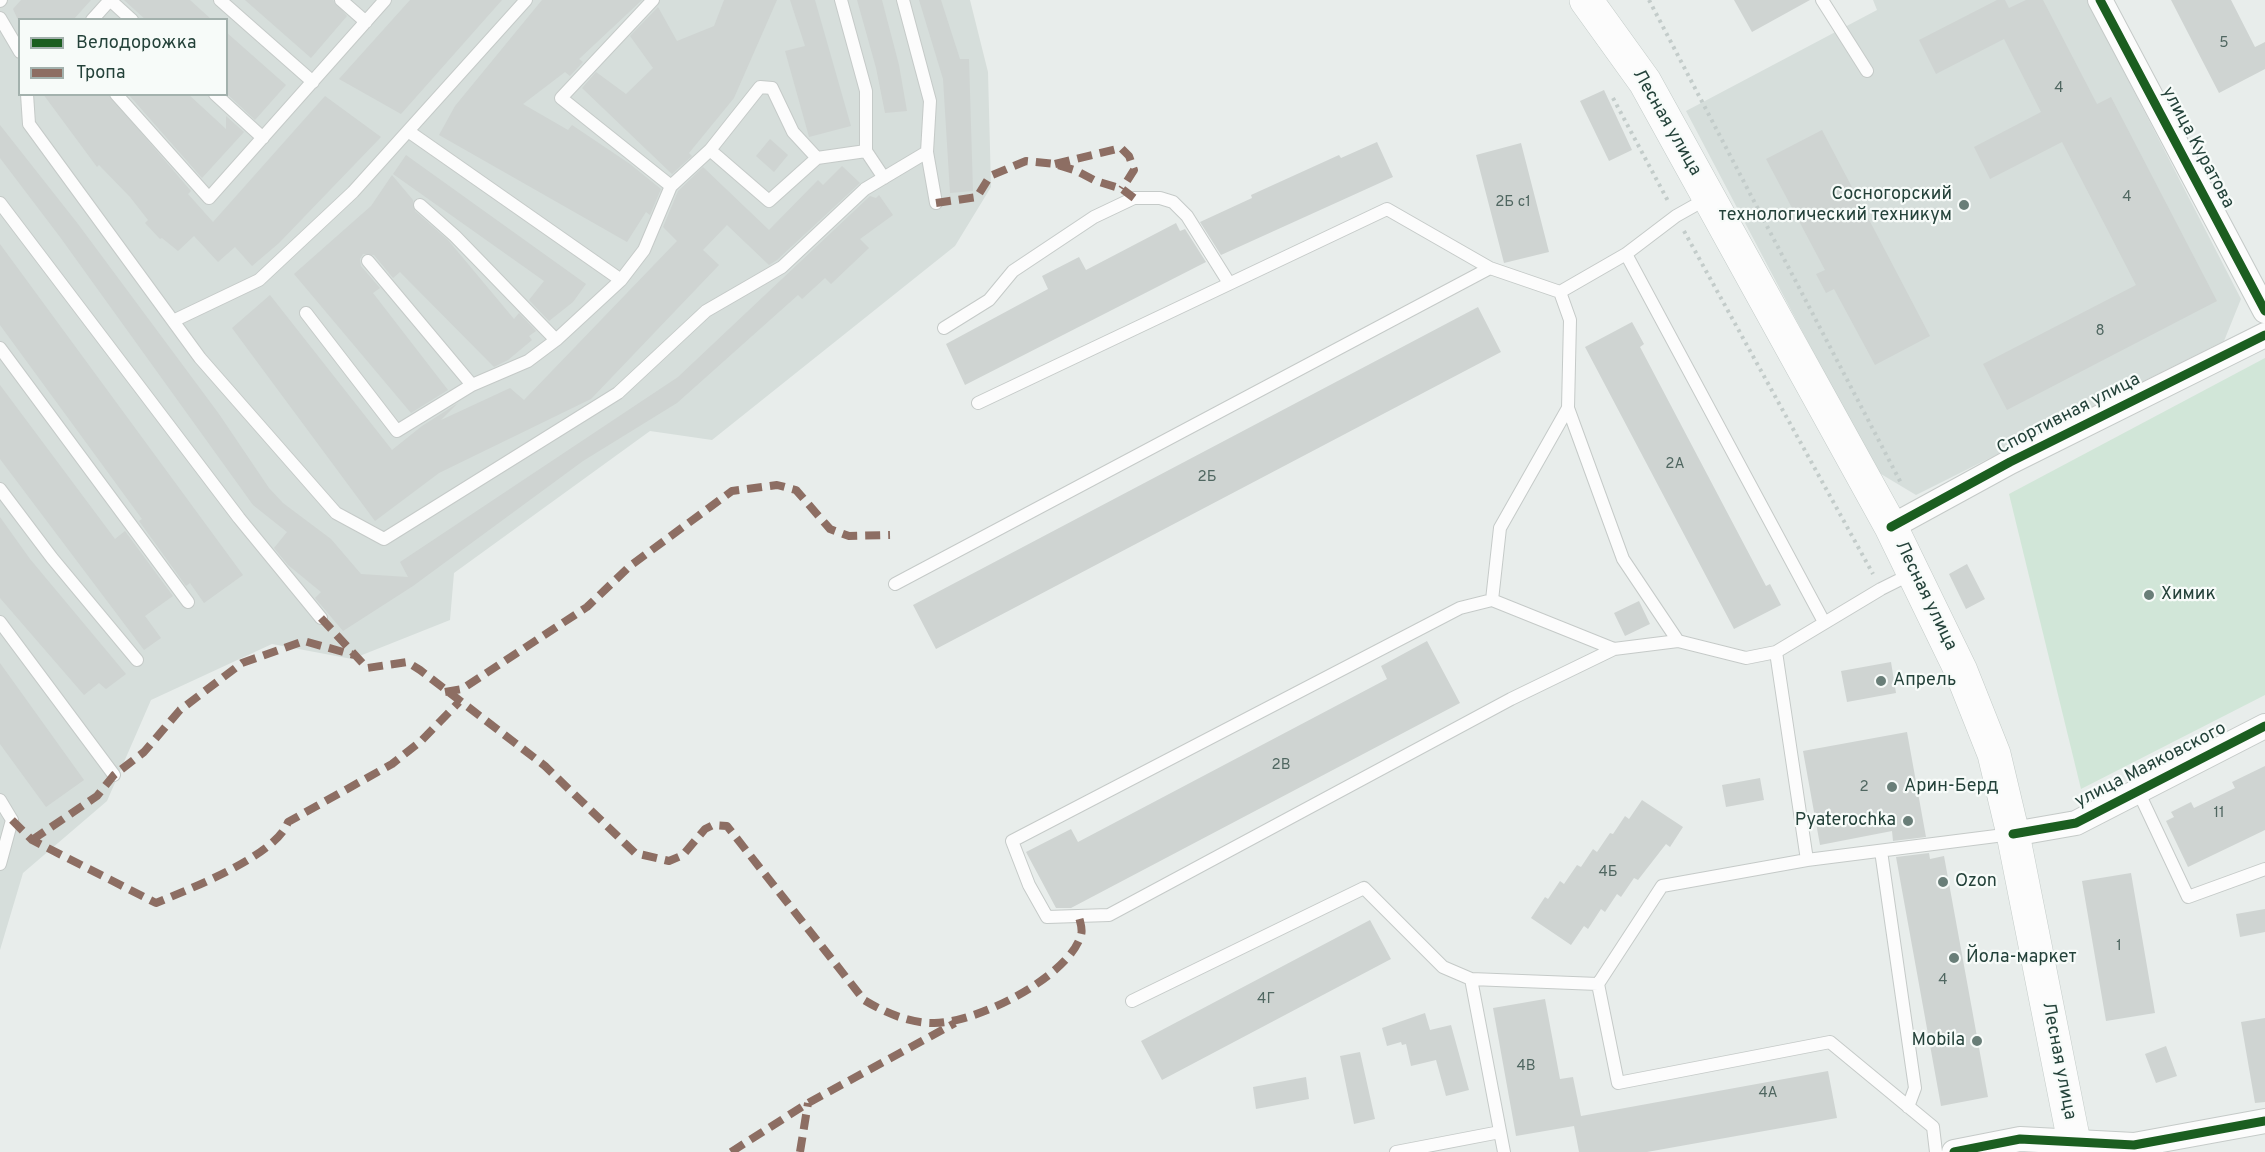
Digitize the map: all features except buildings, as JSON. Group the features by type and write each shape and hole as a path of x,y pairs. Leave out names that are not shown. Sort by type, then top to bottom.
{"main road":[{"name":"Лесная улица","path":"1586,0 1645,82 1891,527 1961,671 1994,754 2013,834 2075,1146"}],"street":[{"name":"улица Куратова","path":"2100,0 2265,311"},
{"name":"Спортивная улица","path":"1891,527 2010,462 2265,335"},
{"name":"улица Маяковского","path":"2013,834 2076,823 2265,726"},
{"path":"1954,1152 2020,1139 2075,1146 2134,1146 2265,1121"}],"lane":[{"path":"94,18 110,0 130,18"},
{"path":"220,0 313,82"},
{"path":"341,0 366,22"},
{"path":"118,96 209,198 385,0"},
{"path":"173,321 259,280 353,192 526,0"},
{"path":"653,0 561,98 671,186"},
{"path":"841,0 866,91 866,151 884,178"},
{"path":"903,0 930,101 927,152 936,203"},
{"path":"1822,0 1867,71"},
{"path":"0,18 18,49"},
{"path":"306,314 397,431 472,385 528,362 556,340 621,280 644,250 671,186 710,150 760,87 772,88 792,132 817,158"},
{"path":"27,96 28,124 200,358 336,513 384,539 618,393 706,311 782,267 865,189 927,152"},
{"path":"217,96 263,138"},
{"path":"408,131 621,280"},
{"path":"710,150 769,201 817,158 866,151"},
{"path":"978,403 1386,209 1490,268 1560,292 1626,254 1676,216 1709,197"},
{"path":"944,328 989,300 1013,271 1094,217 1134,198 1160,198 1173,202 1187,216 1229,284"},
{"path":"0,203 239,518 321,618"},
{"path":"420,205 455,236 556,340"},
{"path":"1626,254 1824,622"},
{"path":"368,261 472,385"},
{"path":"895,584 1490,268"},
{"path":"1560,292 1570,320 1568,408 1623,559 1678,641"},
{"path":"0,348 188,602"},
{"path":"1492,600 1500,528 1568,408"},
{"path":"0,489 52,558 137,660"},
{"path":"1614,649 1492,600 1460,608 1012,841 1029,885 1047,917 1109,915 1511,699 1614,649 1678,641 1746,658 1776,652 1881,588 1913,573"},
{"path":"0,622 114,775"},
{"path":"1776,652 1806,860"},
{"path":"2138,792 2188,897 2265,869"},
{"path":"0,800 12,820 0,864"},
{"path":"1936,1152 1933,1127 1830,1042 1618,1083 1598,984 1662,886 1806,860 2013,834"},
{"path":"1881,851 1914,1088 1908,1107"},
{"path":"1132,1001 1364,888 1443,967 1471,979 1598,984"},
{"path":"1471,979 1504,1152"},
{"path":"1396,1152 1500,1132"}],"path":[{"path":"1649,0 1903,487"},
{"path":"1613,98 1881,588"}],"shaded area":[{"path":"0,0 970,0 988,72 991,187 955,246 712,440 650,431 454,573 450,620 352,659 272,644 151,700 107,801 23,873 0,950"},
{"name":"Сосногорский технологический техникум","path":"1873,0 2087,0 2241,299 2224,341 1916,495 1876,471 1686,111 1877,10"}],"green space":[{"name":"Химик","path":"2265,358 2265,695 2081,789 2009,494"}],"marked path":[{"path":"1055,164 1121,148 1129,156 1134,170 1122,189"},
{"path":"936,203 977,197 990,176 1026,161 1055,164 1077,171 1096,181 1122,189 1134,198"},
{"path":"445,692 462,689 587,607 630,566 732,491 777,485 796,490 830,529 849,536 890,535"},
{"path":"321,618 367,668 407,662 420,670 545,766 635,853 669,861 683,855 705,829 713,825 727,826 864,1000 897,1016 924,1023 951,1021 972,1016 1018,995 1059,967 1073,951 1082,933 1079,917"},
{"path":"32,840 97,796 114,775 144,752 180,710 242,663 304,641 354,655"},
{"path":"12,820 32,840 156,903 250,859 280,835 288,822 392,764 421,741 459,702"},
{"path":"731,1152 808,1103 955,1023"},
{"path":"800,1152 808,1103"}],"cycle path":[{"path":"2100,0 2265,311"},
{"path":"1891,527 2010,462 2265,335"},
{"path":"2013,834 2076,823 2265,726"},
{"path":"1954,1152 2020,1139 2134,1145 2265,1121"}],"place":[{"name":"Сосногорский технологический техникум","path":"1964,205"},
{"name":"Химик","path":"2149,595"},
{"name":"Апрель","path":"1881,681"},
{"name":"Арин-Берд","path":"1892,787"},
{"name":"Pyaterochka","path":"1908,821"},
{"name":"Ozon","path":"1943,882"},
{"name":"Йола-маркет","path":"1954,958"},
{"name":"Mobila","path":"1977,1041"}]}
